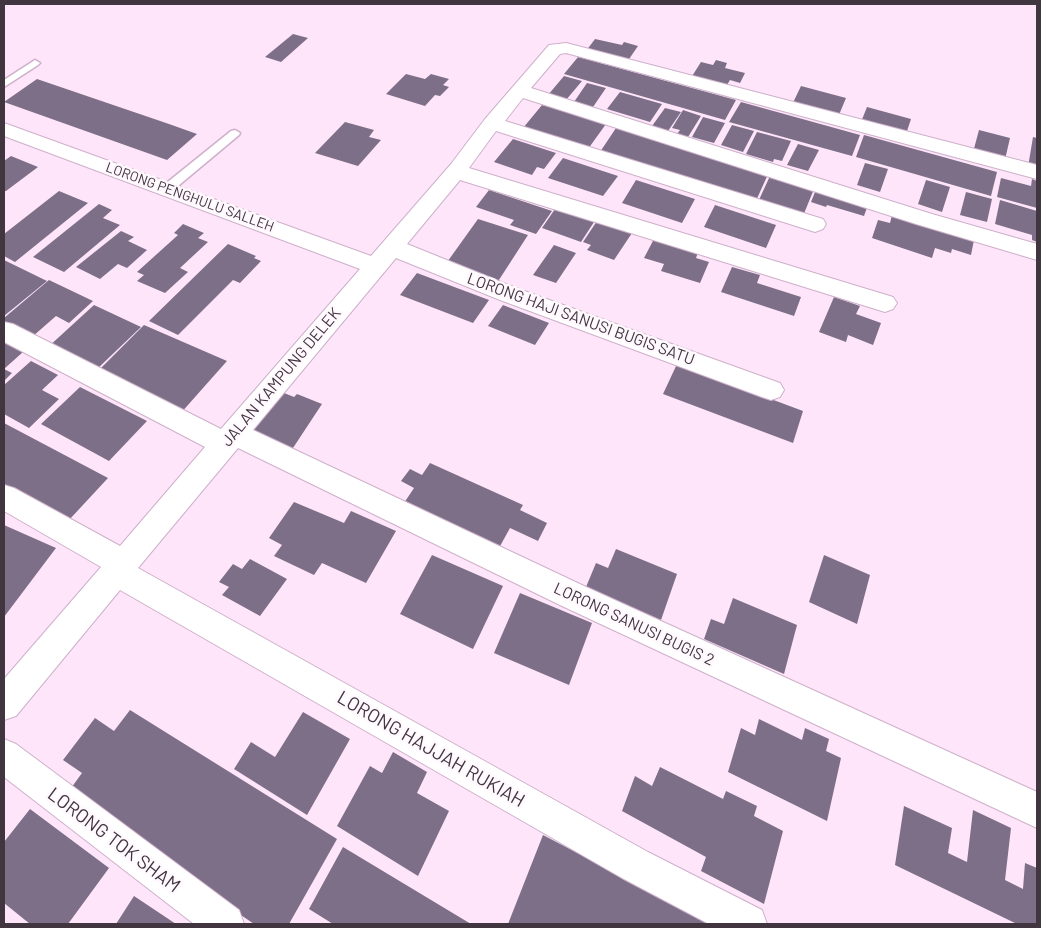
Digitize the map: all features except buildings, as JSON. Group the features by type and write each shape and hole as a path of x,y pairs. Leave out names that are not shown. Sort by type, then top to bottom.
{"street":[{"name":"JALAN KAMPUNG DELEK","path":"4,704 460,165 492,123 555,49 566,48 1037,172"},
{"path":"520,91 905,213 1037,252"},
{"path":"492,123 815,224"},
{"name":"LORONG PENGHULU SALLEH","path":"4,129 168,188 383,256"},
{"path":"460,165 754,246"},
{"path":"460,165 885,304"},
{"name":"LORONG HAJI SANUSI BUGIS SATU","path":"383,256 508,294 771,390"},
{"name":"LORONG SANUSI BUGIS 2","path":"4,331 229,439 1037,810"},
{"name":"LORONG HAJJAH RUKIAH","path":"4,497 119,568 635,865 748,924"},
{"name":"LORONG TOK SHAM","path":"4,756 225,924"}],"lane":[{"path":"4,84 35,64"},
{"path":"168,188 235,133"}]}
